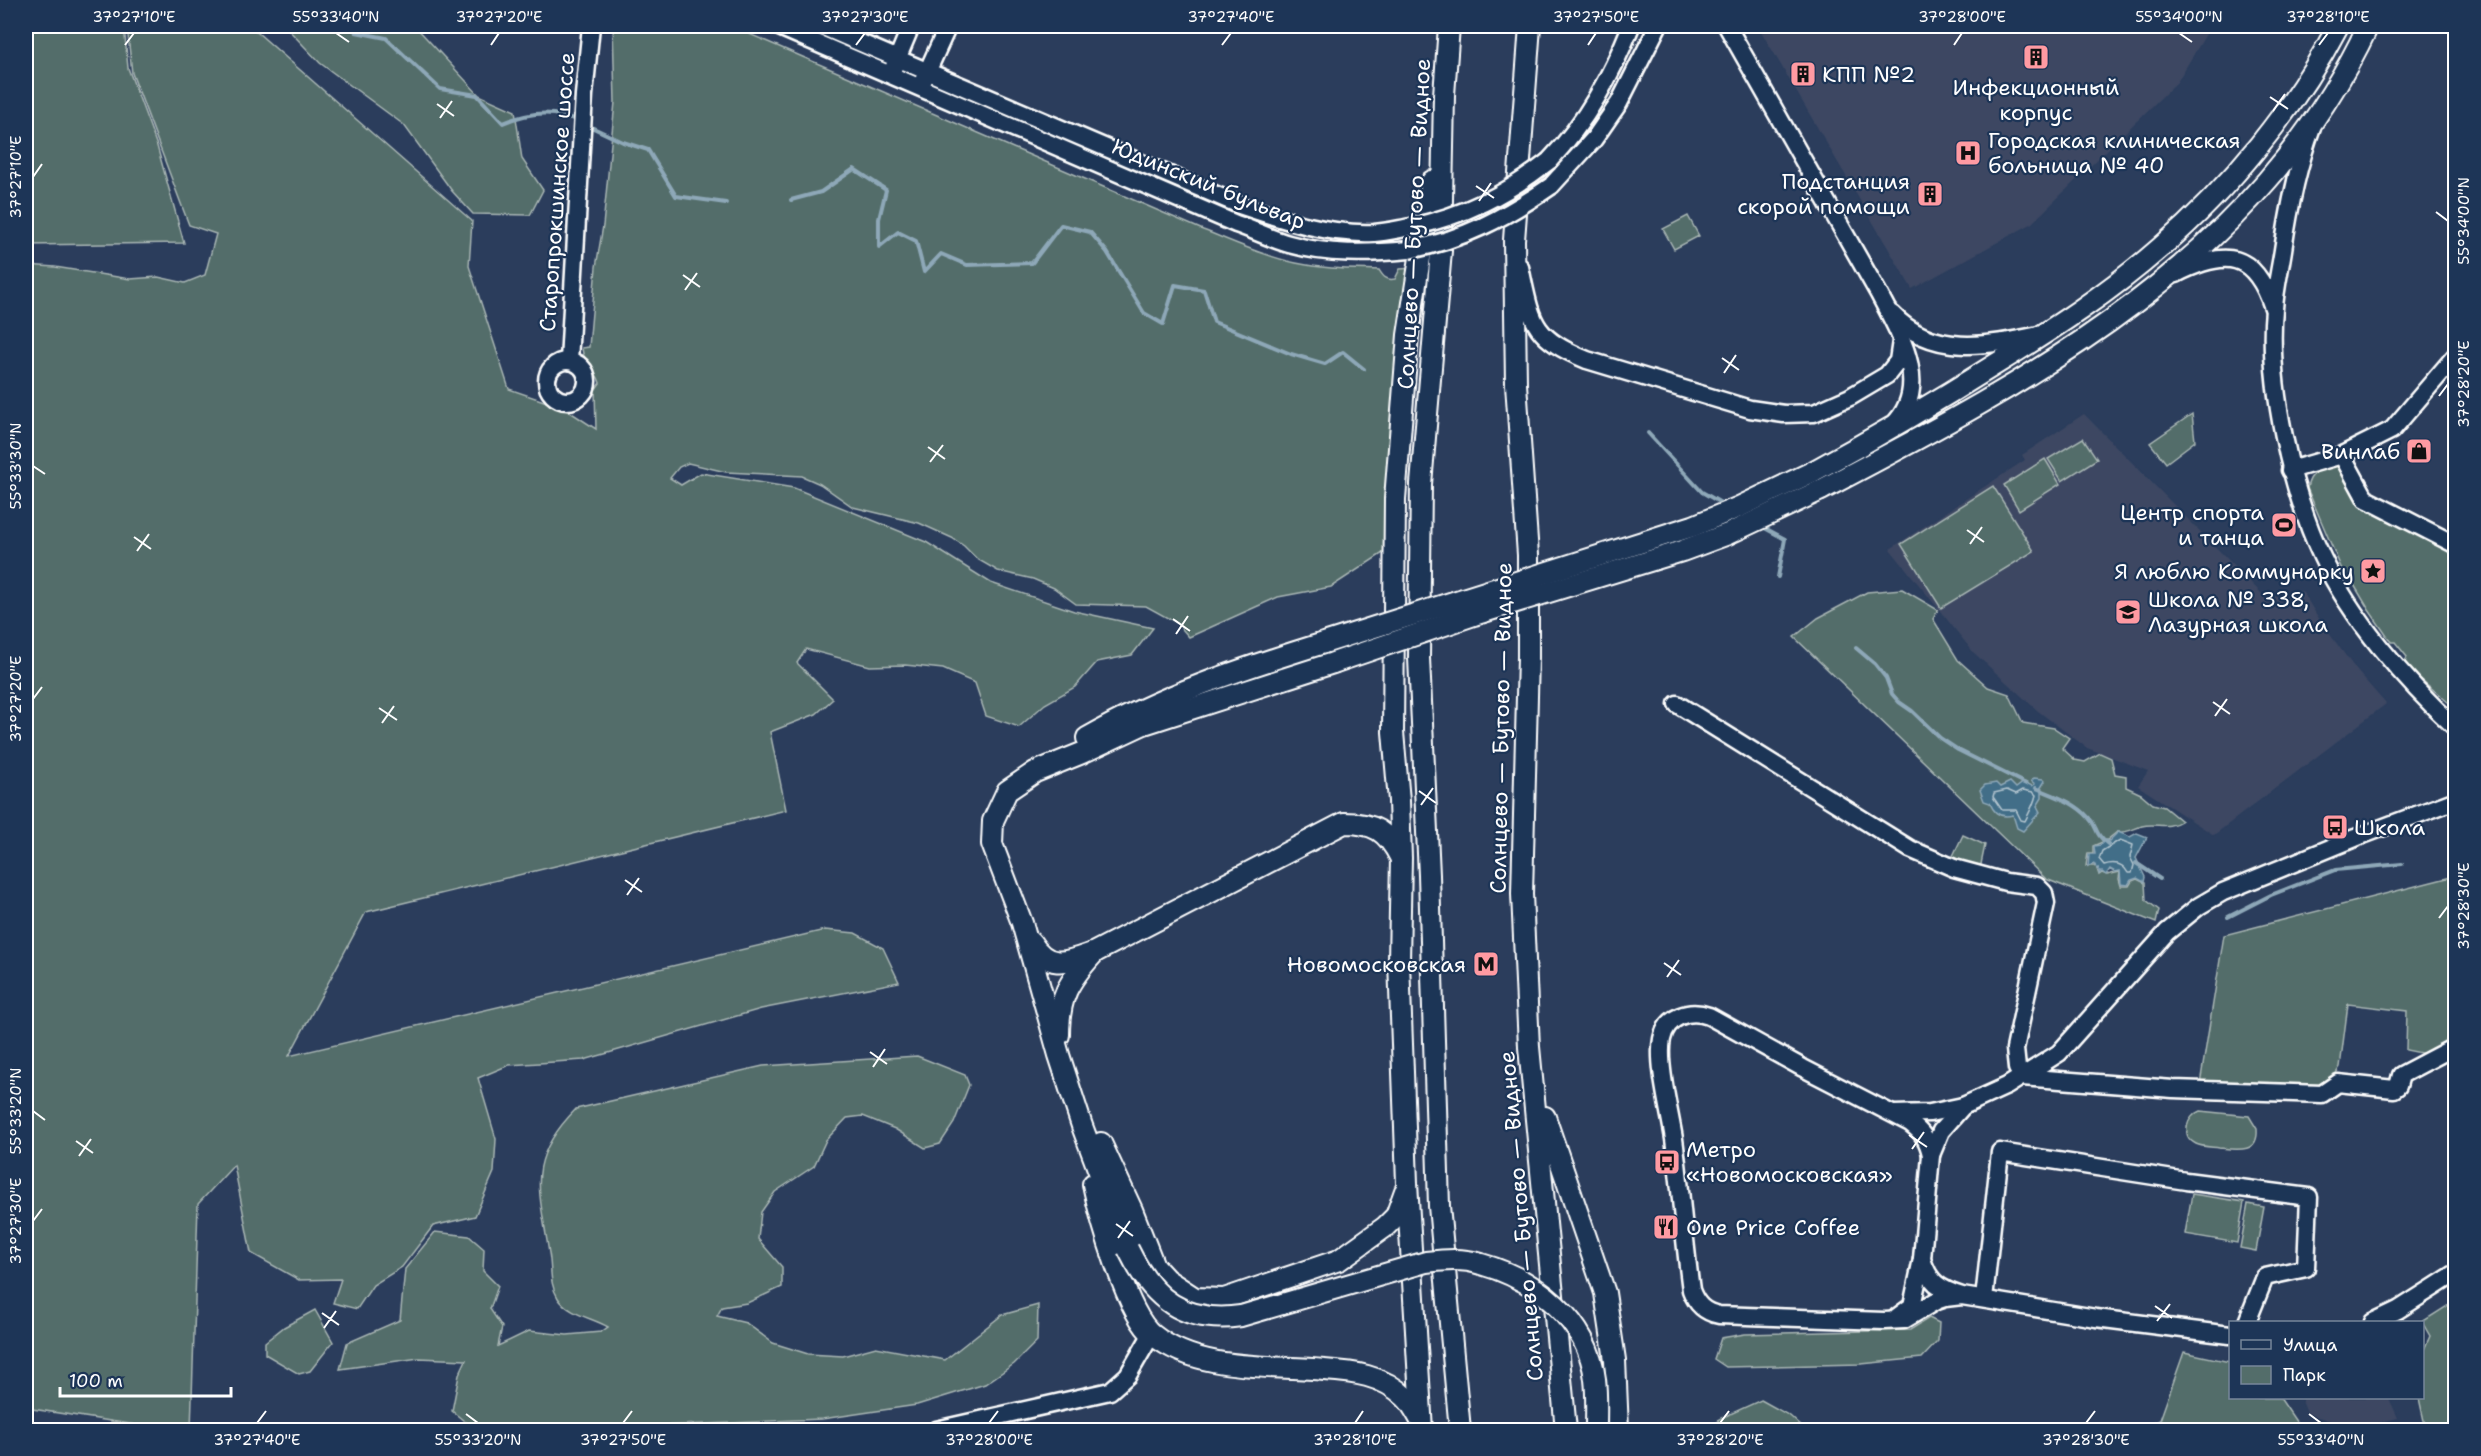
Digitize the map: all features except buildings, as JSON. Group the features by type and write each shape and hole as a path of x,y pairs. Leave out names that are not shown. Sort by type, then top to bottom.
{"main road":[{"name":"Солнцево — Бутово — Видное","path":"1449,26 1444,95 1441,251 1420,484 1419,658 1429,875 1439,1206 1460,1431"},
{"name":"Солнцево — Бутово — Видное","path":"1530,26 1514,240 1516,384 1528,555 1528,668 1522,894 1529,1047 1566,1431"},
{"path":"1596,1431 1595,1378 1585,1346 1571,1321 1554,1301 1530,1285 1480,1263 1453,1260 1426,1262 1241,1316 1220,1319 1196,1316 1172,1305 1157,1294 1140,1273 1128,1249 1082,1126 1025,932 992,844 993,821 1007,791 1077,744 1138,710 1273,659 1693,526 1812,472 1886,432 2044,334 2132,272 2159,249 2199,212 2248,156 2312,73 2338,26"},
{"path":"1035,772 1154,720 1474,615 1682,550 1737,530 1821,490 2041,368 2104,327 2171,276 2240,210 2317,115 2340,80 2368,26"},
{"path":"1422,1425 1407,1183 1399,961 1401,858 1393,732 1395,499 1408,335 1444,95"},
{"path":"1025,932 1037,952 1047,960 1058,963 1095,952 1344,823 1370,826 1382,832 1391,840 1401,858"},
{"path":"1095,952 1067,987 1062,1001 1059,1016 1062,1064 1132,1210 1154,1266 1166,1279 1195,1298 1224,1299 1339,1260 1390,1221 1402,1203 1407,1183"},
{"path":"1529,1047 1548,1132 1580,1215 1605,1293 1615,1360 1618,1431"},
{"path":"1082,1126 1097,1202 1130,1304 1151,1335 1186,1355 1220,1363 1352,1372 1374,1377 1393,1387 1406,1398 1422,1425"}],"street":[{"name":"Старопрокшинское шоссе","path":"569,361 584,95 591,26"},
{"name":"Юдинский бульвар","path":"777,26 1236,224 1288,244 1326,252 1371,254 1429,246 1479,230 1506,216 1551,186 1594,139 1619,103 1658,26"},
{"name":"Юдинский бульвар","path":"821,26 1231,201 1291,223 1329,230 1374,233 1435,222 1475,208 1519,184 1549,161 1570,138 1599,97 1631,26"},
{"path":"890,74 911,26"},
{"path":"921,87 948,26"},
{"path":"1727,26 1887,309 1901,341 1910,367 1912,387 1906,410 1886,432"},
{"path":"2317,115 2293,186 2274,309 2276,381 2290,470 2322,557 2356,614 2400,672 2456,728"},
{"path":"1514,240 1535,322 1545,337 1561,349 1587,360 1750,409 1784,414 1814,413 1833,405 1887,375 1898,361 1901,341"},
{"path":"2171,276 2207,260 2234,260 2250,268 2258,276 2265,285 2274,309"},
{"path":"1887,309 1908,328 1926,338 1946,344 1978,346 2044,334"},
{"path":"2290,470 2342,455 2392,430 2456,355"},
{"path":"2435,381 2456,380"},
{"path":"2342,455 2366,499 2456,545"},
{"path":"1677,704 1910,849 1954,868 2006,882 2033,885 2041,889 2046,897 2046,903 2015,1048 2017,1068 2022,1077"},
{"path":"1893,1114 1930,1113 1963,1106 2007,1086 2059,1053 2167,932 2199,906 2223,892 2348,840 2456,800"},
{"path":"1931,1155 1923,1132 1700,1013 1688,1013 1676,1018 1662,1038 1663,1071 1683,1206 1691,1290 1698,1304 1710,1313 1719,1316 1884,1321 1904,1320 1936,1301 1962,1296"},
{"path":"2022,1077 2173,1089 2322,1094 2338,1083 2394,1089 2398,1086 2401,1076 2456,1046"},
{"path":"1884,1321 1901,1315 1912,1306 1922,1259 1931,1155 1941,1131 1963,1106"},
{"path":"1984,1299 2001,1152 2186,1181 2310,1197 2306,1268 2265,1277 2248,1321"},
{"path":"1922,1259 1933,1283 1944,1291 1962,1296 2096,1318 2229,1335"},
{"path":"2377,1321 2456,1273"},
{"path":"936,1431 1110,1392 1128,1374 1151,1335"}],"shaded area":[{"name":"Городская клиническая больница № 40","path":"1758,26 2211,26 2177,82 2031,224 1912,289"},
{"name":"Школа № 338, Лазурная школа","path":"2084,414 2266,598 2302,591 2323,625 2357,671 2386,704 2214,835 2138,786 2148,771 2087,748 2038,711 1974,653 1890,549 2025,460 2022,455"},
{"path":"2301,1399 2389,1399 2398,1418 2355,1428 2308,1414"}],"green space":[{"path":"26,26 124,26 128,68 157,146 184,243 26,245"},
{"path":"127,26 250,26 472,221 469,266 509,389 564,408 596,429 595,390 600,383 585,358 582,348 589,347 615,102 613,26 731,26 1261,253 1306,265 1379,270 1387,279 1395,279 1400,269 1414,268 1386,551 1331,587 1278,597 1189,637 1177,623 1146,606 1076,604 1054,588 1033,579 998,571 977,559 952,538 919,523 853,507 820,484 802,476 726,472 688,463 679,467 670,478 681,485 701,473 794,488 926,542 991,583 1074,611 1153,628 1132,655 1097,662 1075,687 1045,704 1019,727 986,716 975,683 943,669 905,665 870,666 806,649 797,663 833,699 816,714 770,732 786,810 366,912 289,1056 825,930 855,933 883,948 899,982 761,1009 584,1060 509,1065 478,1078 496,1139 494,1172 475,1216 433,1226 402,1267 373,1285 357,1309 333,1303 341,1279 299,1280 251,1253 234,1165 198,1204 191,1430 169,1430 26,1408 26,265 55,267 130,279 158,277 185,283 205,275 216,234 189,225 132,73"},
{"path":"285,26 415,26 479,95 515,111 522,159 543,190 530,215 473,214 452,191 404,125 320,63"},
{"path":"1688,216 1699,236 1674,249 1663,229"},
{"path":"2192,414 2195,441 2166,463 2150,443"},
{"path":"2083,438 2097,459 2062,481 2048,459"},
{"path":"2045,459 2060,484 2019,510 2004,485"},
{"path":"2337,464 2343,466 2357,498 2381,516 2455,551 2455,708 2404,665 2407,657 2395,642 2391,642 2347,573 2343,572 2307,488 2314,474"},
{"path":"1993,486 2034,551 1941,608 1901,544"},
{"path":"1902,589 1938,610 1933,619 1958,660 1988,687 2009,694 2023,723 2054,728 2069,738 2062,748 2075,760 2085,762 2100,753 2111,758 2115,774 2126,776 2126,787 2141,794 2153,804 2164,807 2181,821 2171,825 2147,825 2117,832 2107,840 2093,846 2093,853 2088,853 2086,866 2096,866 2099,875 2120,872 2121,886 2129,886 2137,879 2145,883 2146,900 2159,910 2156,923 2046,879 1794,637 1818,618 1867,592"},
{"path":"1963,835 1985,845 1980,869 1951,860"},
{"path":"2455,876 2455,1042 2426,1054 2406,1050 2407,1011 2348,1004 2340,1067 2327,1082 2315,1086 2283,1088 2200,1084 2224,935"},
{"path":"917,1056 965,1075 969,1085 954,1123 940,1144 925,1148 895,1129 863,1116 847,1118 826,1140 814,1166 775,1192 761,1212 758,1239 782,1267 782,1287 747,1303 722,1307 717,1316 746,1323 773,1343 808,1354 843,1356 876,1347 945,1360 1002,1315 1038,1305 1037,1341 1014,1364 985,1384 917,1405 822,1419 560,1430 475,1430 452,1411 459,1375 466,1360 419,1358 340,1369 347,1343 400,1320 405,1269 435,1232 469,1236 484,1249 483,1271 498,1286 490,1309 502,1327 498,1346 529,1331 567,1335 601,1332 608,1327 563,1304 555,1293 552,1282 540,1193 542,1160 560,1127 576,1109 763,1066"},
{"path":"2200,1111 2249,1116 2257,1129 2254,1143 2246,1149 2207,1147 2196,1144 2188,1136 2187,1126 2192,1117"},
{"path":"2192,1194 2244,1202 2237,1243 2185,1234"},
{"path":"2248,1204 2264,1207 2256,1251 2240,1248"},
{"path":"2455,1301 2455,1430 2426,1430 2419,1399 2424,1399 2424,1350 2430,1336 2424,1321"},
{"path":"315,1310 333,1342 310,1371 299,1374 265,1354 265,1342 284,1327"},
{"path":"1929,1318 1939,1323 1938,1341 1922,1358 1861,1364 1726,1367 1714,1359 1721,1338 1745,1334 1910,1330"},
{"path":"2184,1352 2229,1362 2229,1399 2281,1399 2299,1426 2319,1430 2138,1430 2160,1420"},
{"path":"1761,1400 1790,1416 1805,1430 1713,1430 1719,1419"}],"water":[{"path":"2034,778 2045,781 2040,789 2042,798 2037,806 2040,812 2023,831 2017,828 2013,815 1999,814 1990,803 1984,801 1980,790 1985,785 1996,783 2000,787 2010,782 2016,788 2024,782 2032,786 2035,784 2031,781"},
{"path":"2118,832 2130,837 2137,833 2147,837 2136,858 2145,877 2144,882 2137,878 2131,880 2128,885 2121,884 2120,871 2115,872 2110,869 2106,875 2102,872 2099,874 2099,868 2097,869 2096,865 2088,867 2089,854 2095,854 2094,846 2100,845 2105,840 2109,841"}],"waterway":[{"path":"351,26 356,32 386,38 440,89 477,95 503,123 540,114 559,115 577,121"},
{"path":"587,125 623,142 648,150 676,196 726,203"},
{"path":"791,200 821,192 854,169 886,190 879,219 879,247 898,232 916,241 924,272 941,254 967,265 1032,263 1061,225 1090,232 1107,252 1144,313 1163,324 1175,285 1204,290 1214,322 1291,354 1325,364 1343,352 1364,369"},
{"path":"1648,433 1702,492 1726,506"},
{"path":"1761,526 1785,539 1778,577"},
{"path":"1856,648 1875,664 1886,678 1892,694 1899,702 1912,711 1940,738 1958,750 2026,784"},
{"path":"2036,788 2064,800 2083,812 2092,821 2100,837 2108,844"},
{"path":"2136,863 2160,879"},
{"path":"2228,917 2271,895 2335,870 2402,864"}],"place":[{"name":"Инфекционный корпус","path":"2036,57"},
{"name":"КПП №2","path":"1803,74"},
{"name":"Городская клиническая больница № 40","path":"1968,153"},
{"name":"Подстанция скорой помощи","path":"1930,194"},
{"name":"Винлаб","path":"2419,451"},
{"name":"Центр спорта и танца","path":"2284,525"},
{"name":"Я люблю Коммунарку","path":"2373,571"},
{"name":"Школа № 338, Лазурная школа","path":"2128,612"},
{"name":"Школа","path":"2335,827"},
{"name":"Новомосковская","path":"1486,964"},
{"name":"Метро «Новомосковская»","path":"1667,1162"},
{"name":"One Price Coffee","path":"1666,1227"}]}
